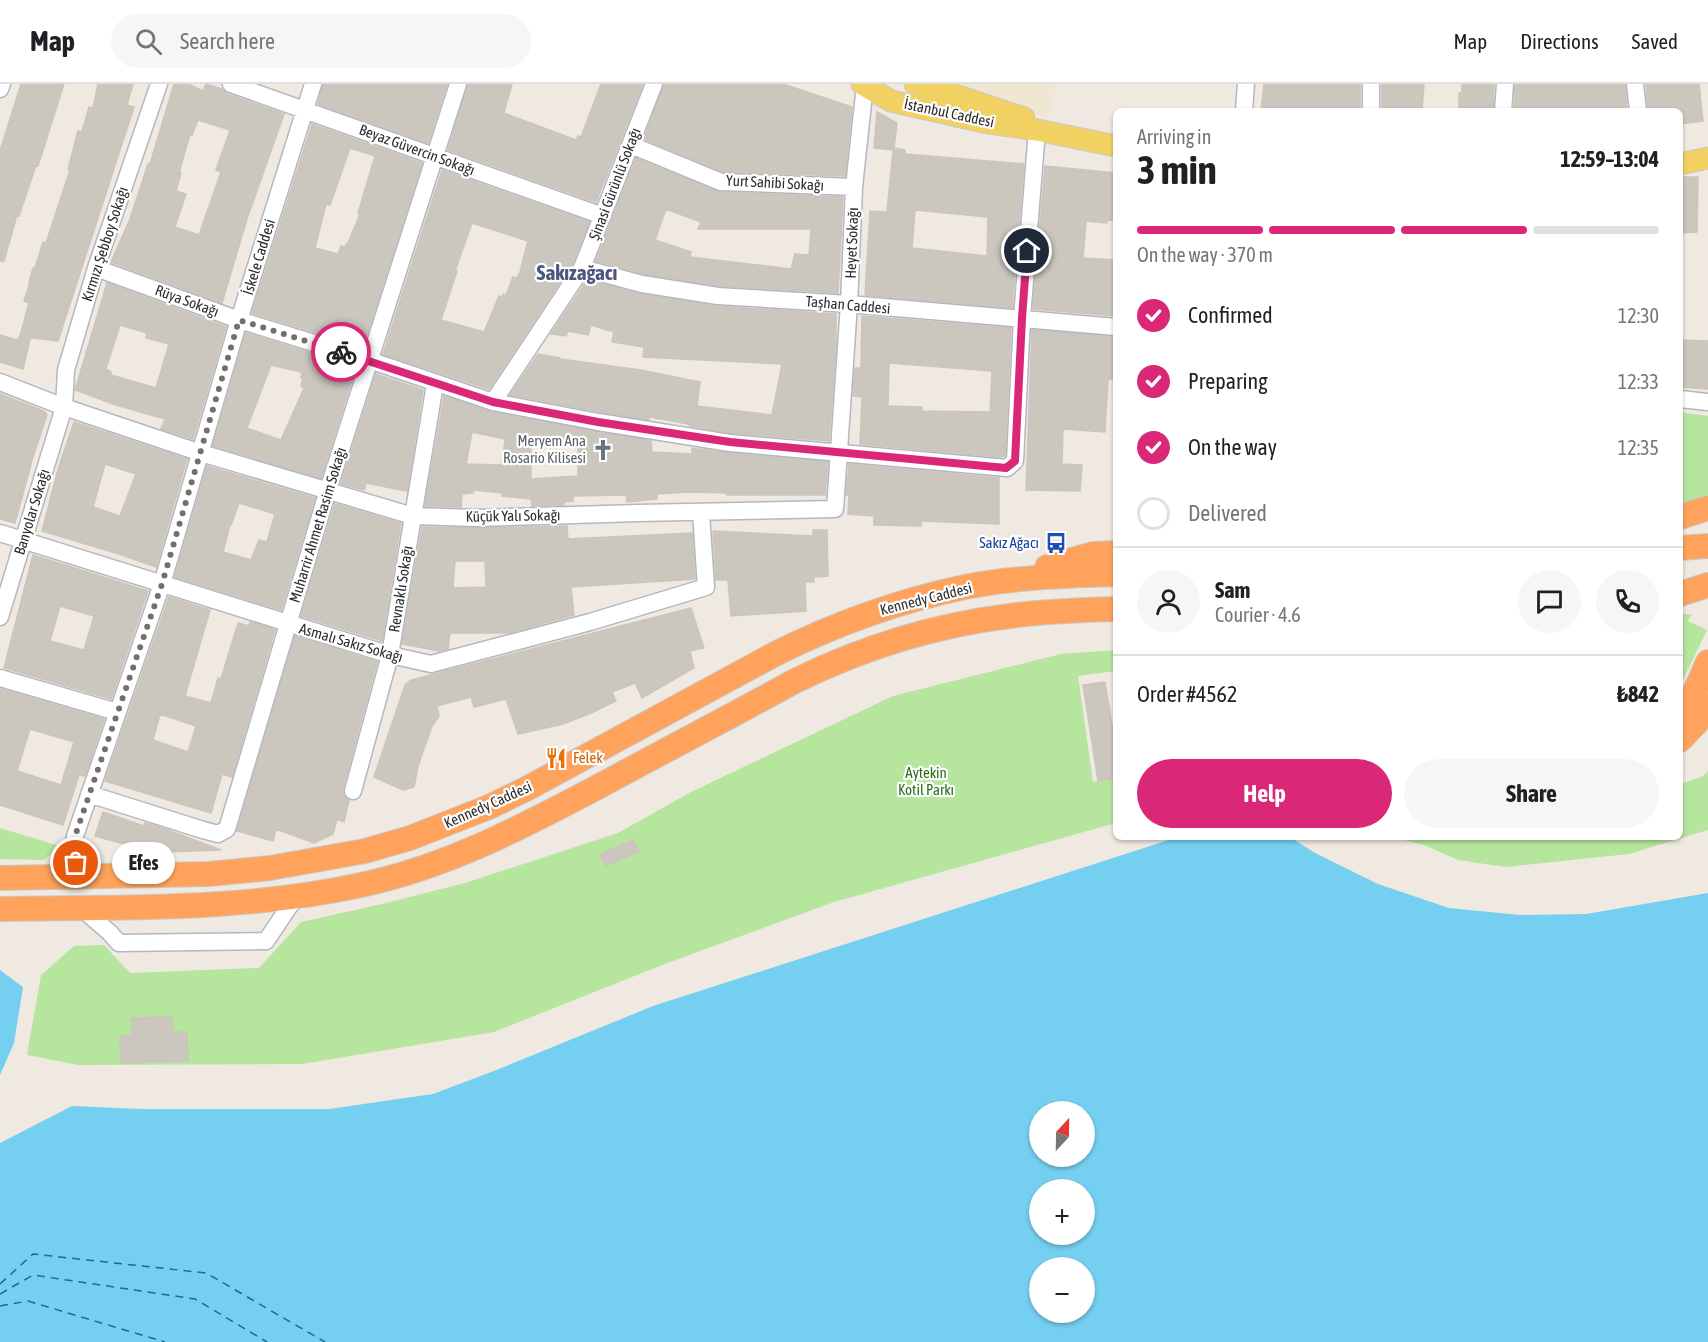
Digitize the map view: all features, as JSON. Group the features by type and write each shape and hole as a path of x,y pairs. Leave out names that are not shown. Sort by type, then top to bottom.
{"highway":[{"path":"1683,516 1708,508"},
{"path":"1683,528 1708,527"},
{"path":"1683,548 1708,546"},
{"path":"1011,581 1046,567 1093,554 1113,553"},
{"name":"Kennedy Caddesi","path":"0,878 209,874 270,868 353,853 410,838 489,807 526,789 807,639 874,612 966,587 1011,581 1113,574"},
{"path":"1683,583 1708,583"},
{"path":"1683,593 1708,583"},
{"path":"0,909 236,904 295,898 363,885 409,873 497,840 795,681 846,658 896,641 956,625 1010,616 1113,609"},
{"path":"1683,737 1702,717 1694,706 1708,662"}],"main road":[{"name":"İstanbul Caddesi","path":"866,84 891,101 982,122 1113,145"},
{"name":"İstanbul Caddesi","path":"915,84 1030,120 1037,130"},
{"path":"1683,163 1708,158"}],"street":[{"path":"0,89 2,84"},
{"name":"Kırmızı Şebboy Sokağı","path":"64,407 66,370 96,268 159,84"},
{"name":"Beyaz Güvercin Sokağı","path":"231,84 603,216"},
{"name":"İskele Caddesi","path":"77,877 75,836 162,584 239,320 313,84"},
{"name":"Muharrir Ahmet Rasim Sokağı","path":"89,794 218,834 227,829 328,490 458,84"},
{"name":"Şinasi Gürünlü Sokağı","path":"493,402 582,268 654,84"},
{"name":"Heyet Sokağı","path":"836,509 854,187 866,84"},
{"path":"1244,108 1246,84"},
{"path":"1371,84 1371,108"},
{"path":"1503,108 1505,84"},
{"path":"1635,84 1638,108"},
{"path":"1022,318 1037,130"},
{"name":"Yurt Sahibi Sokağı","path":"630,145 721,182 854,187"},
{"name":"Rüya Sokağı","path":"96,268 239,320 369,360 493,402 598,422 730,442 1006,468 1015,461 1022,318"},
{"name":"Taşhan Caddesi","path":"582,268 642,284 718,296 849,304 1113,327"},
{"name":"Küçük Yalı Sokağı","path":"0,382 64,407 201,453 413,516 477,518 836,509"},
{"name":"Revnaklı Sokağı","path":"353,791 390,655 435,384"},
{"path":"1683,399 1708,402"},
{"name":"Banyolar Sokağı","path":"0,617 64,407"},
{"name":"Asmalı Sakız Sokağı","path":"0,533 287,624 390,655 430,664 590,622 706,587 701,513"},
{"path":"0,678 117,712"},
{"path":"0,866 52,871 77,877"},
{"path":"80,907 110,932 119,943 266,941 295,898"}],"shaded area":[{"path":"932,84 1056,84 1049,117"}],"green space":[{"path":"1683,412 1708,416 1708,495 1683,502"},
{"path":"1683,614 1692,614 1688,621 1707,630 1683,680"},
{"name":"Aytekin Kotil Parkı","path":"1113,650 1113,671 1078,676 1093,782 1113,779 1113,824 834,902 662,965 494,1032 302,1064 78,1065 27,1055 41,975 74,946 104,945 130,973 259,968 301,922 465,883 618,833 691,792 893,696 1061,654"},
{"path":"1708,771 1708,830 1683,838 1683,783 1703,776"},
{"path":"0,828 63,847 43,860 0,859"},
{"path":"1405,840 1675,840 1629,854 1505,867 1458,860 1424,845"}],"water":[{"path":"1169,840 1295,840 1315,853 1378,884 1449,908 1520,915 1586,914 1708,893 1708,1342 0,1342 0,1143 72,1106 142,1109 329,1109 433,1094 653,1006"},
{"path":"0,970 23,987 14,1043 0,1075"}],"building":[{"path":"21,84 64,84 38,166 36,165 19,216 17,215 4,261 0,261 0,151"},
{"path":"98,84 133,84 127,105 134,107 58,341 24,337 30,339 23,369 0,362 0,335 17,340 20,336 29,303 24,301 33,268 35,268 43,242 46,243 70,170 68,169 78,131 82,132 89,107 93,108"},
{"path":"174,84 188,84 203,91 206,84 284,114 247,219 222,303 111,262 130,219 148,164 150,164","holes":["198,120 230,130 216,170 221,172 199,235 175,227 186,194 176,191 190,134 192,135"]},
{"path":"323,84 447,84 428,143 318,104"},
{"path":"468,84 512,84 504,113 576,140 578,136 581,137 601,84 643,84 596,202 448,150"},
{"path":"664,84 783,84 852,107 845,176 723,172 644,139"},
{"path":"1264,84 1360,84 1360,108 1261,108"},
{"path":"1382,84 1424,84 1422,108 1382,108"},
{"path":"1462,84 1494,84 1493,108 1459,108 1459,93 1462,93"},
{"path":"1515,84 1625,84 1627,108 1514,108"},
{"path":"1646,84 1699,84 1703,121 1683,124 1683,108 1648,108"},
{"path":"877,112 897,123 894,148 905,150 905,154 1024,164 1012,308 865,295 870,211 887,212 893,150 874,148","holes":["915,210 988,217 987,256 912,248"]},
{"path":"312,124 422,163 363,347 252,313","holes":["350,148 375,156 358,213 360,214 348,243 345,247 341,246 338,254 315,248 326,204 330,205"]},
{"path":"636,158 720,192 843,197 838,293 719,286 644,274 596,261","holes":["666,209 701,222 698,229 811,229 809,255 795,254 791,269 690,257 691,252 655,240"]},
{"path":"1045,166 1113,173 1113,221 1107,220 1107,223 1086,221 1083,258 1113,260 1113,316 1033,309"},
{"path":"442,170 589,222 573,263 489,389 383,354","holes":["472,223 528,241 519,276 513,277 506,295 499,296 484,332 441,320"]},
{"path":"1683,177 1698,177 1697,232 1683,233"},
{"path":"587,280 640,294 716,306 836,314 836,347 829,441 731,433 649,417 649,420 510,395 538,354 700,382 697,406 772,415 782,364 643,357 644,347 612,342 614,332 591,325 588,335 568,331 566,336 551,334"},
{"path":"107,283 226,327 193,439 161,429 165,419 75,390","holes":["120,325 147,333 146,338 169,344 156,388 111,375 111,372 106,369"]},
{"path":"862,316 1011,328 1005,456 860,444 862,397 853,396 855,368 861,368","holes":["889,363 992,371 990,412 922,411 922,407 888,406"]},
{"path":"1032,330 1113,337 1113,379 1108,379 1105,432 1063,429 1062,464 1082,465 1080,491 1026,490"},
{"path":"246,333 356,367 321,478 213,446","holes":["271,365 301,372 303,379 301,386 304,388 281,440 247,428"]},
{"path":"1683,340 1708,341 1708,389 1683,387"},
{"path":"376,374 423,390 407,491 366,483 364,490 341,484"},
{"path":"0,394 44,411 47,415 15,523 0,519"},
{"path":"444,396 491,412 651,441 652,452 692,454 692,448 828,462 825,495 727,495 727,493 690,492 657,494 657,499 627,502 626,495 573,496 573,501 564,502 564,505 532,506 531,499 474,490 473,493 462,494 461,507 425,506","holes":["472,432 505,439 502,465 466,464","531,440 578,447 578,476 531,479"]},
{"path":"74,422 187,459 156,567 42,531 59,466","holes":["105,464 136,474 120,516 93,507"]},
{"path":"849,464 999,478 999,524 921,521 921,526 874,525 874,516 848,514 849,495 846,495"},
{"path":"207,466 315,498 281,610 175,577","holes":["239,503 275,514 267,542 259,540 251,560 223,552"]},
{"path":"335,504 401,523 382,641 301,616"},
{"path":"567,526 568,539 692,533 695,579 571,587 574,615 508,633 450,633 448,649 439,651 402,644 422,527","holes":["455,561 485,561 486,587 453,588"]},
{"path":"813,530 827,530 828,576 814,577 814,582 805,582 806,611 731,616 728,580 716,580 713,531 813,536"},
{"path":"33,555 148,591 111,699 4,668","holes":["60,606 94,616 84,650 50,641"]},
{"path":"169,597 210,610 185,696 211,703 218,678 221,679 238,623 249,626 250,622 275,630 232,777 222,774 211,813 105,781","holes":["160,714 196,726 188,752 153,740"]},
{"path":"691,608 704,648 690,651 694,668 642,698 635,683 612,692 616,701 589,714 563,724 518,734 506,699 474,707 471,697 437,706 439,716 432,726 418,766 414,787 403,790 374,777 405,685 411,680"},
{"path":"295,636 377,662 343,788 343,794 349,801 344,822 337,819 333,834 314,843 276,829 273,841 237,831"},
{"path":"1105,682 1113,731 1113,778 1098,781 1083,685"},
{"path":"0,689 104,719 85,776 79,775 63,825 0,805","holes":["30,729 74,742 61,785 17,771"]},
{"path":"103,812 144,826 145,823 160,827 221,850 137,853 138,848 95,836"},
{"path":"634,840 639,852 605,866 600,854"},
{"path":"173,1017 173,1032 187,1032 188,1061 121,1063 120,1036 132,1035 131,1018"}],"ferry route":[{"path":"0,1284 33,1254 206,1273 325,1342"},
{"path":"0,1294 33,1275 195,1299 267,1342"},
{"path":"0,1306 28,1301 165,1342"}],"way so far":[{"path":"76,863 75,836 162,584 239,320 341,352"}],"place":[{"name":"Meryem Ana Rosario Kilisesi","path":"603,450"},
{"name":"Sakız Ağacı","path":"1056,543"},
{"name":"Felek","path":"556,758"},
{"name":"Efes","path":"76,863"}],"district":[{"name":"Sakızağacı","path":"577,273"}],"route":[{"path":"341,352 493,402 598,422 730,442 1006,468 1015,461 1027,251"}]}
